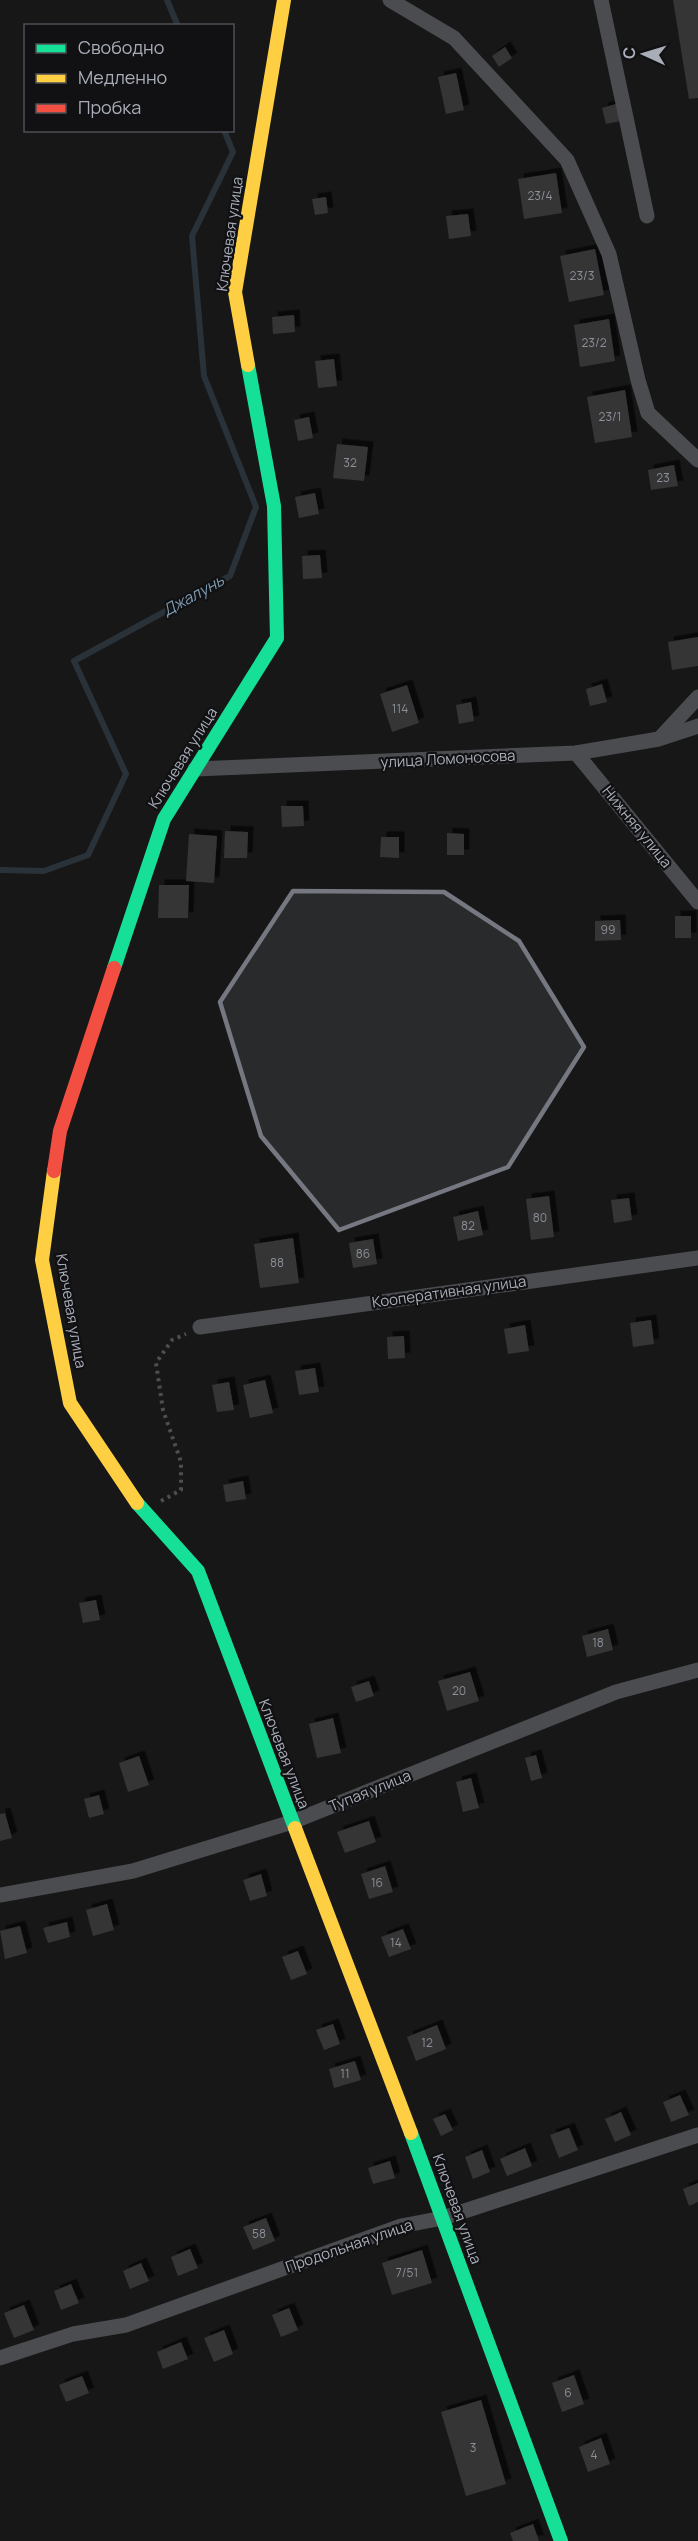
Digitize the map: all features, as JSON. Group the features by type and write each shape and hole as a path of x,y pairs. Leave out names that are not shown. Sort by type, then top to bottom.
{"street":[{"name":"Ключевая улица","path":"284,0 235,292 274,506 277,638 164,819 60,1131 42,1260 70,1403 144,1511 198,1571 443,2218 561,2541"},
{"path":"390,0 454,38 567,160 609,254 638,380 648,413 698,460"},
{"path":"601,0 647,216"},
{"path":"659,739 698,697"},
{"name":"улица Ломоносова","path":"195,769 576,753 659,739 698,726"},
{"name":"Нижняя улица","path":"576,753 698,902"},
{"name":"Кооперативная улица","path":"200,1327 698,1258"},
{"name":"Тупая улица","path":"0,1895 133,1871 292,1822 616,1692 698,1670"},
{"name":"Продольная улица","path":"0,2358 73,2334 126,2325 401,2226 443,2218 698,2135"}],"path":[{"path":"144,1511 181,1490 181,1462 163,1410 156,1363 172,1340 200,1327"}],"highlighted area":[{"path":"293,891 444,892 519,941 584,1047 508,1167 339,1230 261,1136 220,1002"}],"building":[{"path":"673,0 698,0 698,98 689,99"},
{"path":"505,47 512,58 499,67 492,56"},
{"path":"456,73 464,110 446,114 438,77"},
{"path":"616,104 621,121 606,124 602,108"},
{"path":"556,173 562,213 524,219 518,179"},
{"path":"326,197 328,213 315,215 312,199"},
{"path":"468,214 471,236 449,239 446,216"},
{"path":"595,249 604,295 569,302 560,256"},
{"path":"294,315 295,332 273,334 272,317"},
{"path":"609,319 615,361 580,367 574,325"},
{"path":"334,359 337,386 318,388 315,361"},
{"path":"625,390 632,437 595,443 587,397"},
{"path":"309,417 313,438 298,441 294,420"},
{"path":"337,444 368,447 364,481 333,478"},
{"path":"674,465 678,486 651,490 648,470"},
{"path":"315,493 319,514 299,518 295,497"},
{"path":"320,555 322,578 303,579 302,556"},
{"path":"698,637 698,666 672,670 668,642"},
{"path":"602,684 607,702 590,706 586,689"},
{"path":"407,685 419,723 392,732 380,694"},
{"path":"471,702 474,721 459,724 456,705"},
{"path":"281,806 303,806 304,826 282,827"},
{"path":"225,831 248,832 247,858 224,858"},
{"path":"447,833 464,834 464,855 447,855"},
{"path":"189,834 217,836 214,883 186,881"},
{"path":"381,837 399,837 399,858 380,857"},
{"path":"159,885 189,885 188,918 158,918"},
{"path":"675,916 691,916 691,938 675,938"},
{"path":"620,920 621,940 595,941 595,921"},
{"path":"549,1196 554,1237 531,1240 526,1199"},
{"path":"629,1198 632,1220 614,1223 611,1200"},
{"path":"478,1211 483,1235 458,1241 453,1217"},
{"path":"293,1238 299,1283 260,1288 254,1244"},
{"path":"373,1239 377,1264 353,1268 349,1243"},
{"path":"651,1320 654,1344 633,1347 630,1323"},
{"path":"525,1325 529,1351 508,1354 504,1329"},
{"path":"404,1336 405,1358 388,1359 387,1337"},
{"path":"315,1368 319,1392 299,1395 295,1371"},
{"path":"265,1380 273,1413 250,1418 243,1385"},
{"path":"229,1382 234,1410 217,1412 212,1385"},
{"path":"243,1481 246,1499 226,1502 223,1485"},
{"path":"96,1600 100,1620 83,1623 79,1603"},
{"path":"608,1629 613,1650 587,1657 582,1636"},
{"path":"470,1672 479,1701 447,1711 438,1681"},
{"path":"369,1681 374,1696 356,1702 351,1687"},
{"path":"333,1718 341,1753 317,1758 309,1724"},
{"path":"536,1755 542,1778 531,1781 525,1758"},
{"path":"139,1756 149,1785 128,1792 119,1763"},
{"path":"471,1778 479,1808 463,1812 456,1782"},
{"path":"99,1795 104,1814 89,1818 84,1799"},
{"path":"5,1813 12,1838 0,1841 0,1814"},
{"path":"369,1821 376,1842 345,1853 337,1832"},
{"path":"385,1866 393,1892 369,1899 361,1874"},
{"path":"261,1874 267,1896 250,1901 243,1880"},
{"path":"107,1904 114,1930 93,1936 86,1910"},
{"path":"67,1922 70,1937 48,1943 43,1928"},
{"path":"20,1926 27,1953 5,1959 0,1931"},
{"path":"403,1929 411,1949 389,1957 381,1937"},
{"path":"298,1951 307,1974 291,1980 282,1957"},
{"path":"333,2024 340,2044 324,2050 316,2030"},
{"path":"437,2025 446,2049 416,2061 407,2037"},
{"path":"355,2061 361,2080 334,2088 329,2069"},
{"path":"680,2095 689,2115 671,2122 663,2102"},
{"path":"621,2112 631,2135 615,2142 605,2119"},
{"path":"445,2114 453,2130 441,2136 433,2119"},
{"path":"569,2128 578,2150 559,2158 550,2135"},
{"path":"525,2148 532,2166 507,2176 500,2159"},
{"path":"482,2150 490,2172 473,2179 465,2157"},
{"path":"390,2161 395,2178 373,2184 368,2168"},
{"path":"698,2183 698,2202 689,2206 683,2189"},
{"path":"266,2218 275,2241 253,2250 243,2227"},
{"path":"190,2249 198,2268 178,2276 171,2257"},
{"path":"422,2250 432,2283 392,2295 382,2263"},
{"path":"141,2263 149,2281 130,2289 123,2271"},
{"path":"71,2284 79,2303 61,2310 54,2291"},
{"path":"24,2305 34,2330 14,2338 4,2313"},
{"path":"289,2308 298,2330 281,2337 272,2315"},
{"path":"224,2330 233,2354 214,2362 204,2338"},
{"path":"181,2342 188,2359 163,2369 157,2352"},
{"path":"574,2375 584,2404 562,2412 552,2383"},
{"path":"82,2376 89,2393 66,2402 59,2385"},
{"path":"481,2400 506,2484 466,2496 441,2412"},
{"path":"601,2438 610,2464 588,2472 579,2447"},
{"path":"533,2524 539,2541 513,2541 510,2533"}],"waterway":[{"name":"Джалунь","path":"167,0 177,24"},
{"name":"Джалунь","path":"0,870 44,871 88,855 126,774 74,661 230,576 256,507 204,376 192,236 233,152 225,132"}],"traffic: fast":[{"path":"114,968 164,819 277,638 274,506 248,365"},
{"path":"137,1503 198,1571 295,1828"},
{"path":"411,2133 561,2541"}],"traffic: slow":[{"path":"248,365 235,292 284,0"},
{"path":"54,1171 42,1260 70,1403 137,1503"},
{"path":"295,1828 411,2133"}],"traffic: jam":[{"path":"54,1171 60,1131 114,968"}]}
